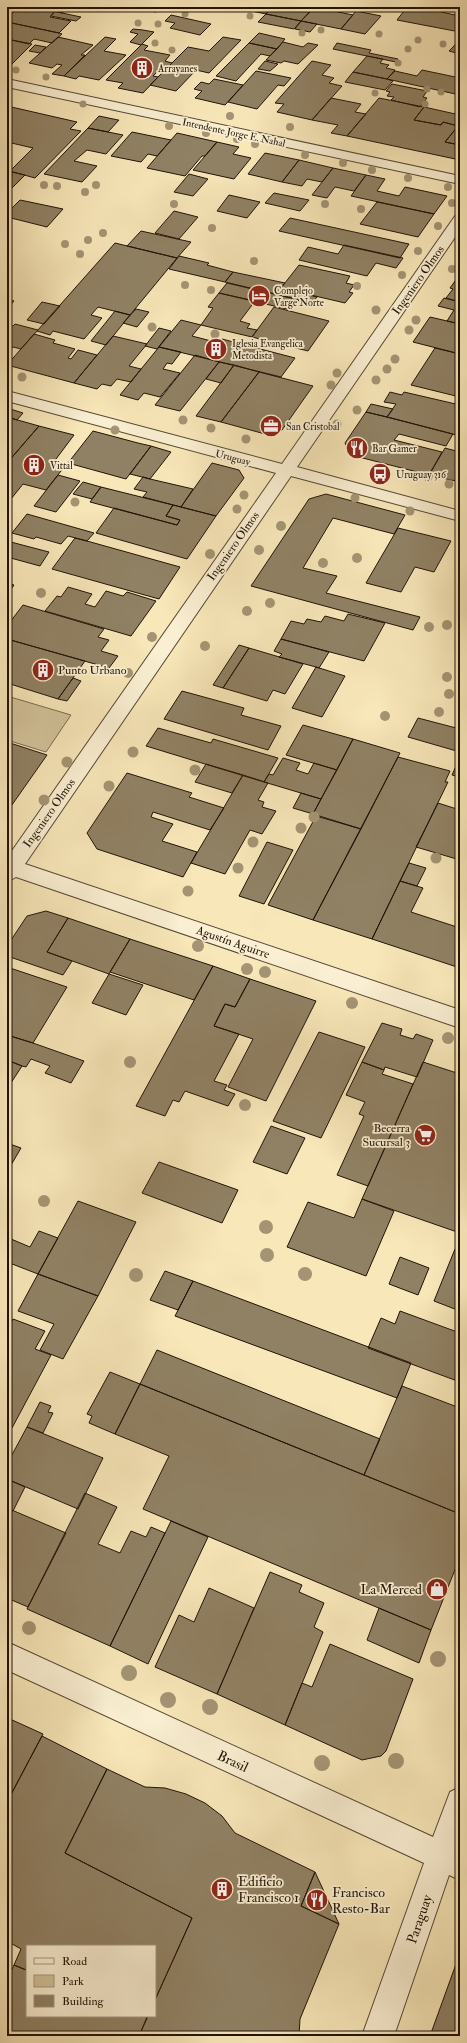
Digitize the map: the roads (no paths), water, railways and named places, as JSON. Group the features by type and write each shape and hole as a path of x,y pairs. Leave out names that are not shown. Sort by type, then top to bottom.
{"street":[{"name":"Intendente Jorge E. Nahal","path":"7,83 460,180"},
{"name":"Ingeniero Olmos","path":"8,869 460,219"},
{"name":"Uruguay","path":"7,396 285,471 460,516"},
{"name":"Agustín Aguirre","path":"8,869 460,1019"},
{"name":"Brasil","path":"7,1656 450,1861"},
{"name":"Paraguay","path":"378,2036 450,1861 460,1802"}],"place":[{"name":"Arrayanes","path":"142,68"},
{"name":"Complejo Varge Norte","path":"259,296"},
{"name":"Iglesia Evangelica Metodista","path":"216,349"},
{"name":"San Cristobal","path":"271,426"},
{"name":"Bar Gamer","path":"357,448"},
{"name":"Vittal","path":"34,465"},
{"name":"Uruguay 316","path":"380,474"},
{"name":"Punto Urbano","path":"43,670"},
{"name":"Becerra Sucursal 3","path":"425,1135"},
{"name":"La Merced","path":"437,1589"},
{"name":"Edificio Francisco 1","path":"222,1889"},
{"name":"Francisco Resto-Bar","path":"317,1900"}]}
